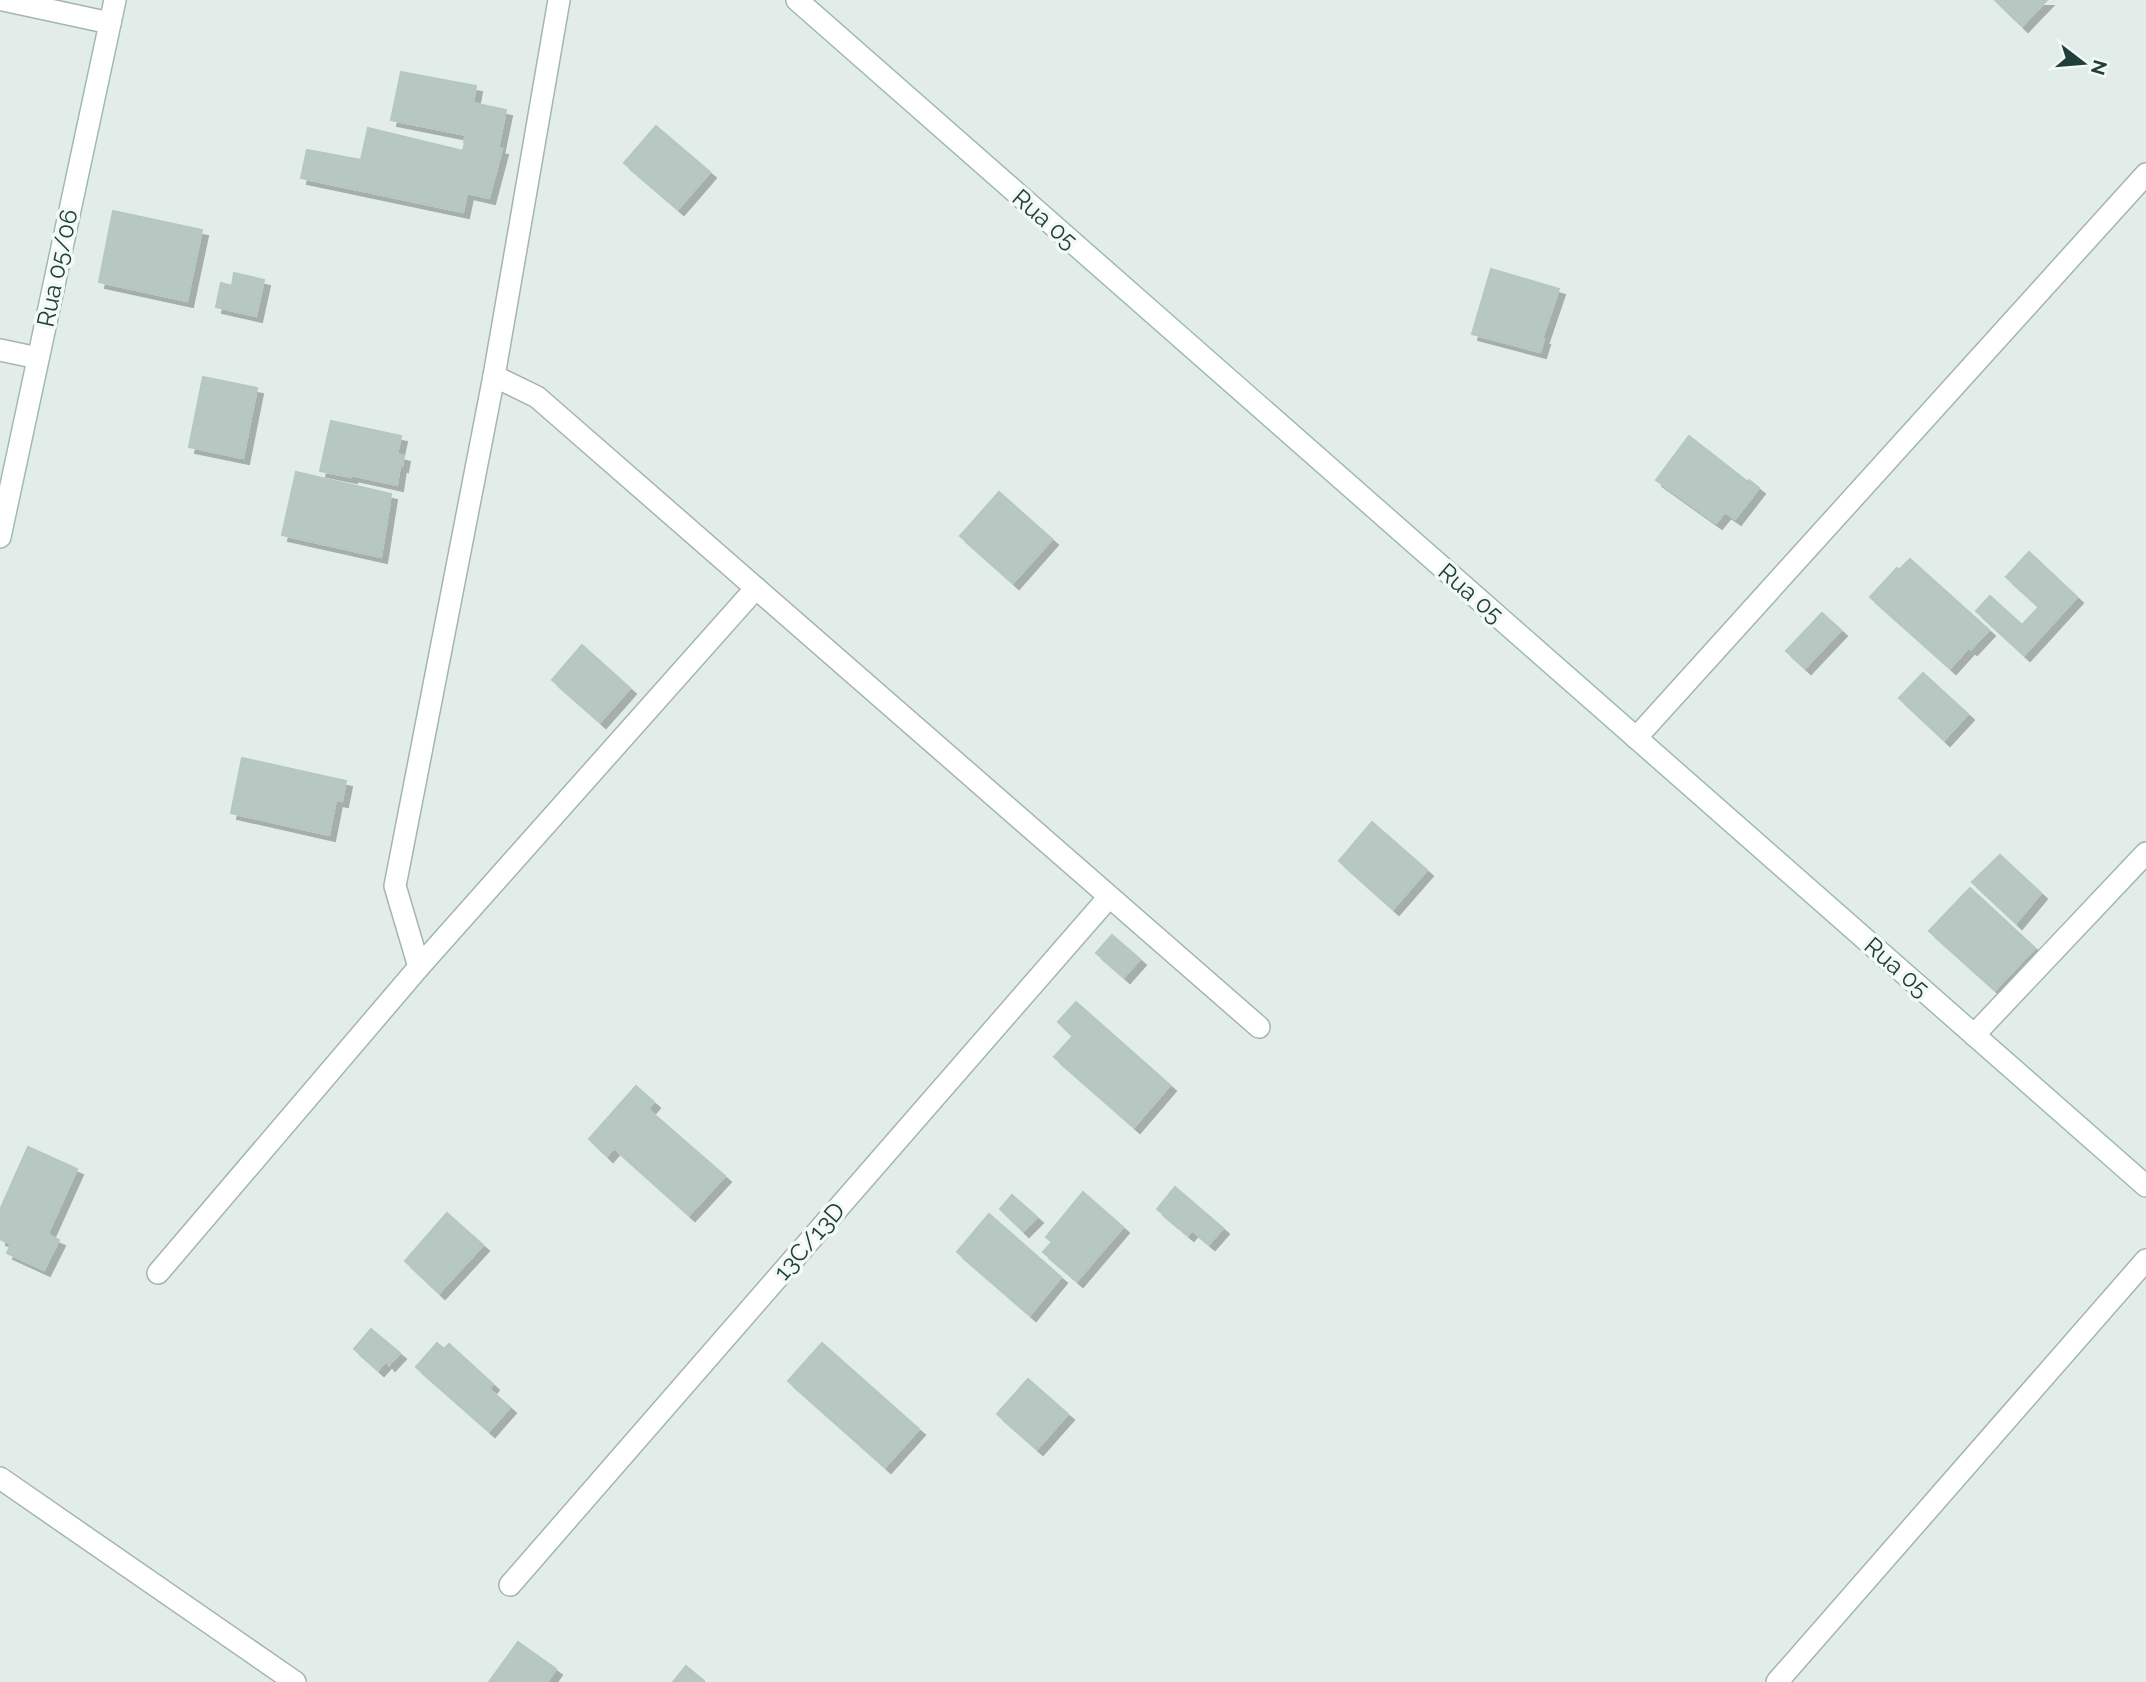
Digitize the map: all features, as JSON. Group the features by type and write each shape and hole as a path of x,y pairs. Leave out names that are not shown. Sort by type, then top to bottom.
{"street":[{"path":"3,0 110,23"},
{"name":"Rua 05/06","path":"0,537 115,0"},
{"name":"Rua 05","path":"797,0 2146,1186"},
{"path":"419,967 395,886 494,376 557,4"},
{"path":"1636,738 2146,174"},
{"path":"0,350 38,358"},
{"path":"494,376 537,397 1259,1027"},
{"path":"158,1273 419,967 756,588"},
{"path":"1974,1035 2146,853"},
{"name":"13C/13D","path":"510,1585 1109,897"},
{"path":"1777,1682 2146,1259"},
{"path":"0,1478 295,1682"}],"building":[{"path":"1995,0 2047,0 2022,26"},
{"path":"401,72 476,86 473,103 506,110 498,149 464,142 466,135 391,120"},
{"path":"656,126 710,172 678,209 624,163"},
{"path":"368,128 463,151 465,142 502,149 489,198 467,193 463,212 301,178 307,150 361,160"},
{"path":"113,211 202,230 187,301 99,282"},
{"path":"1491,269 1559,289 1540,352 1472,334"},
{"path":"234,273 264,280 256,316 216,307 221,283 232,286"},
{"path":"203,377 257,388 243,458 189,447"},
{"path":"331,421 401,436 397,454 404,456 397,485 320,471"},
{"path":"1689,436 1759,488 1735,519 1725,512 1716,523 1656,480"},
{"path":"296,472 391,494 381,557 282,535"},
{"path":"999,492 1052,539 1013,583 960,536"},
{"path":"2029,552 2077,597 2024,655 1976,611 1990,596 2022,625 2039,607 2006,577"},
{"path":"1910,559 1989,630 1950,668 1870,597 1897,568 1899,570"},
{"path":"1822,613 1841,630 1805,668 1786,651"},
{"path":"582,645 630,688 600,722 552,680"},
{"path":"1923,673 1968,714 1944,740 1899,698"},
{"path":"242,758 346,781 342,801 336,800 329,835 231,813"},
{"path":"1372,822 1427,870 1393,909 1339,861"},
{"path":"2000,855 2041,893 2016,923 1972,882"},
{"path":"1970,888 2035,948 1995,990 1929,931"},
{"path":"1112,935 1140,959 1124,977 1096,953"},
{"path":"1076,1002 1170,1085 1134,1127 1054,1057 1073,1036 1058,1022"},
{"path":"636,1086 654,1102 648,1109 725,1176 689,1215 614,1148 607,1156 589,1139"},
{"path":"28,1147 77,1169 49,1231 48,1235 59,1240 44,1270 7,1253 11,1244 0,1239 0,1210"},
{"path":"1175,1187 1223,1228 1209,1244 1192,1230 1188,1235 1157,1209"},
{"path":"1083,1192 1123,1227 1077,1281 1043,1252 1052,1242 1046,1237"},
{"path":"1012,1195 1037,1217 1023,1231 1000,1209"},
{"path":"447,1213 483,1245 439,1293 405,1261"},
{"path":"989,1214 1061,1277 1030,1315 957,1252"},
{"path":"371,1329 400,1353 389,1365 386,1361 378,1370 354,1349"},
{"path":"437,1343 444,1349 449,1344 493,1384 489,1389 510,1407 489,1431 416,1367"},
{"path":"822,1343 919,1429 885,1467 788,1381"},
{"path":"1028,1379 1068,1414 1037,1449 997,1414"},
{"path":"518,1642 556,1669 547,1682 489,1682"},
{"path":"686,1666 704,1681 704,1682 673,1682"}]}
